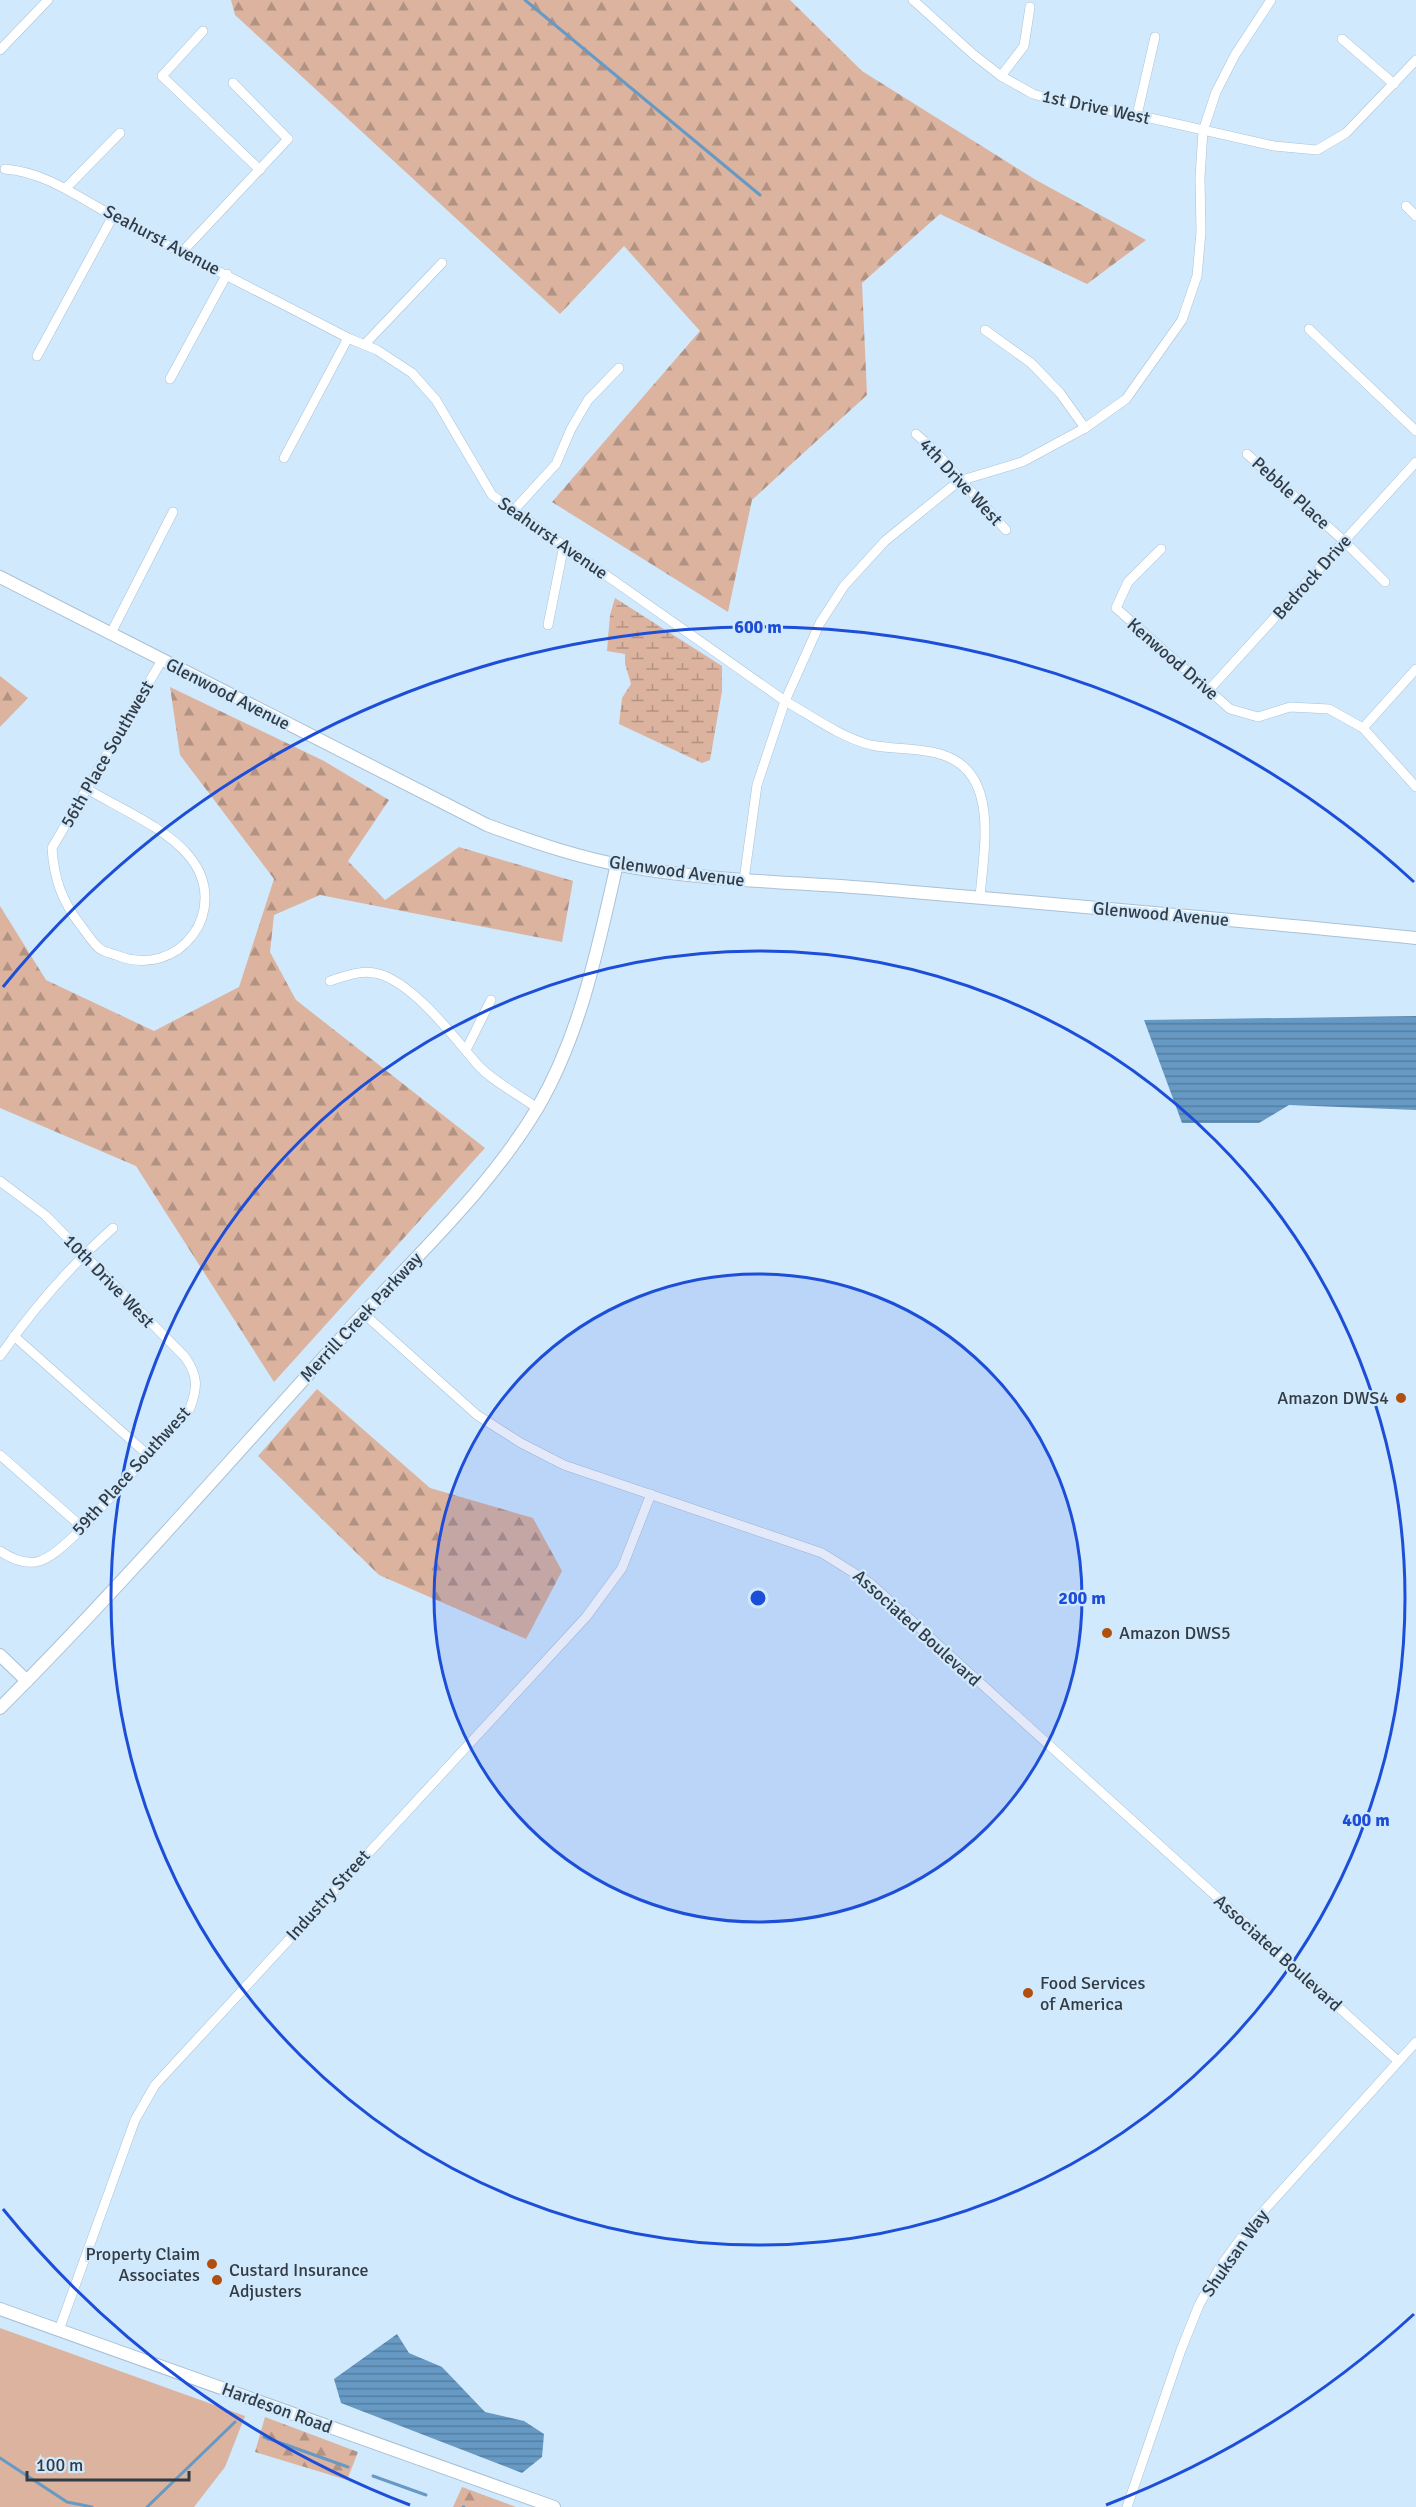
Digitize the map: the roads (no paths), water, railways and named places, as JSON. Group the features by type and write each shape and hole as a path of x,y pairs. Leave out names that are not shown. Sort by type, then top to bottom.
{"street":[{"path":"0,50 48,0"},
{"name":"1st Drive West","path":"913,0 974,55 1001,76 1033,94 1063,103 1137,115 1274,146 1317,150 1346,133 1416,60"},
{"path":"744,880 758,785 785,701 820,623 844,586 885,542 959,482 1022,462 1085,428 1126,399 1182,320 1197,276 1201,232 1200,177 1203,131 1216,92 1235,55 1271,0"},
{"path":"1001,76 1024,46 1030,7"},
{"path":"203,31 162,76 260,170"},
{"path":"1137,115 1155,37"},
{"path":"1342,39 1394,84"},
{"path":"183,251 288,138 233,82"},
{"path":"66,188 120,133"},
{"name":"Seahurst Avenue","path":"2,169 25,170 66,188 113,216 348,338 377,350 412,373 436,400 492,495 785,701 856,740 872,745 908,748 945,755 970,772 981,791 985,829 980,898"},
{"path":"1406,206 1416,216"},
{"path":"37,356 113,216"},
{"path":"364,345 442,263"},
{"path":"170,379 227,274"},
{"path":"1309,329 1416,431"},
{"path":"985,330 1031,363 1060,393 1085,428"},
{"path":"284,458 348,338"},
{"path":"514,510 556,464 571,429 588,400 619,368"},
{"name":"4th Drive West","path":"916,434 933,449 959,482 1006,530"},
{"name":"Pebble Place","path":"1247,454 1344,541 1385,582"},
{"name":"Bedrock Drive","path":"1208,691 1416,462"},
{"path":"111,633 173,512"},
{"path":"548,625 564,545"},
{"name":"Kenwood Drive","path":"1161,549 1128,582 1116,608 1230,709 1257,717 1290,707 1329,709 1363,728 1416,787"},
{"name":"Glenwood Avenue","path":"0,577 487,825 535,842 616,864 744,880 848,886 1416,938"},
{"name":"56th Place Southwest","path":"87,789 177,842 191,858 201,875 207,896 204,913 194,933 167,958 144,962 126,960 100,949 60,894 54,874 52,848 162,660"},
{"path":"1363,728 1416,669"},
{"name":"Merrill Creek Parkway","path":"0,1708 118,1585 363,1313 466,1204 507,1154 537,1108 571,1037 593,966 616,864"},
{"path":"330,981 355,972 378,973 395,981 441,1021 478,1066 537,1108"},
{"path":"466,1050 491,1000"},
{"name":"10th Drive West","path":"0,1181 45,1215 185,1357 196,1372 195,1394"},
{"path":"0,1356 84,1254 113,1228"},
{"name":"Associated Boulevard","path":"363,1313 477,1415 520,1443 564,1465 822,1553 870,1583 1398,2061"},
{"path":"15,1336 148,1455"},
{"name":"59th Place Southwest","path":"0,1551 13,1560 28,1564 42,1562 83,1528 190,1408 195,1394"},
{"path":"0,1455 83,1528"},
{"name":"Industry Street","path":"59,2330 135,2120 155,2085 586,1617 621,1568 651,1494"},
{"path":"0,1655 27,1682"},
{"name":"Shuksan Way","path":"1128,2507 1181,2350 1199,2305 1220,2267 1250,2226 1416,2042"},
{"name":"Hardeson Road","path":"0,2309 554,2507"}],"water":[{"path":"1416,1016 1416,1110 1289,1105 1259,1123 1182,1123 1144,1020"},
{"path":"397,2334 409,2353 442,2367 485,2412 524,2421 544,2434 542,2457 522,2473 341,2403 334,2379"}],"waterway":[{"path":"525,0 760,195"},
{"path":"147,2507 235,2422"},
{"path":"264,2437 348,2467"},
{"path":"0,2458 67,2502 92,2507"},
{"path":"373,2476 426,2495"}],"place":[{"name":"Amazon DWS4","path":"1401,1398"},
{"name":"Amazon DWS5","path":"1107,1633"},
{"name":"Food Services of America","path":"1028,1993"},
{"name":"Property Claim Associates","path":"212,2264"},
{"name":"Custard Insurance Adjusters","path":"217,2280"}]}
